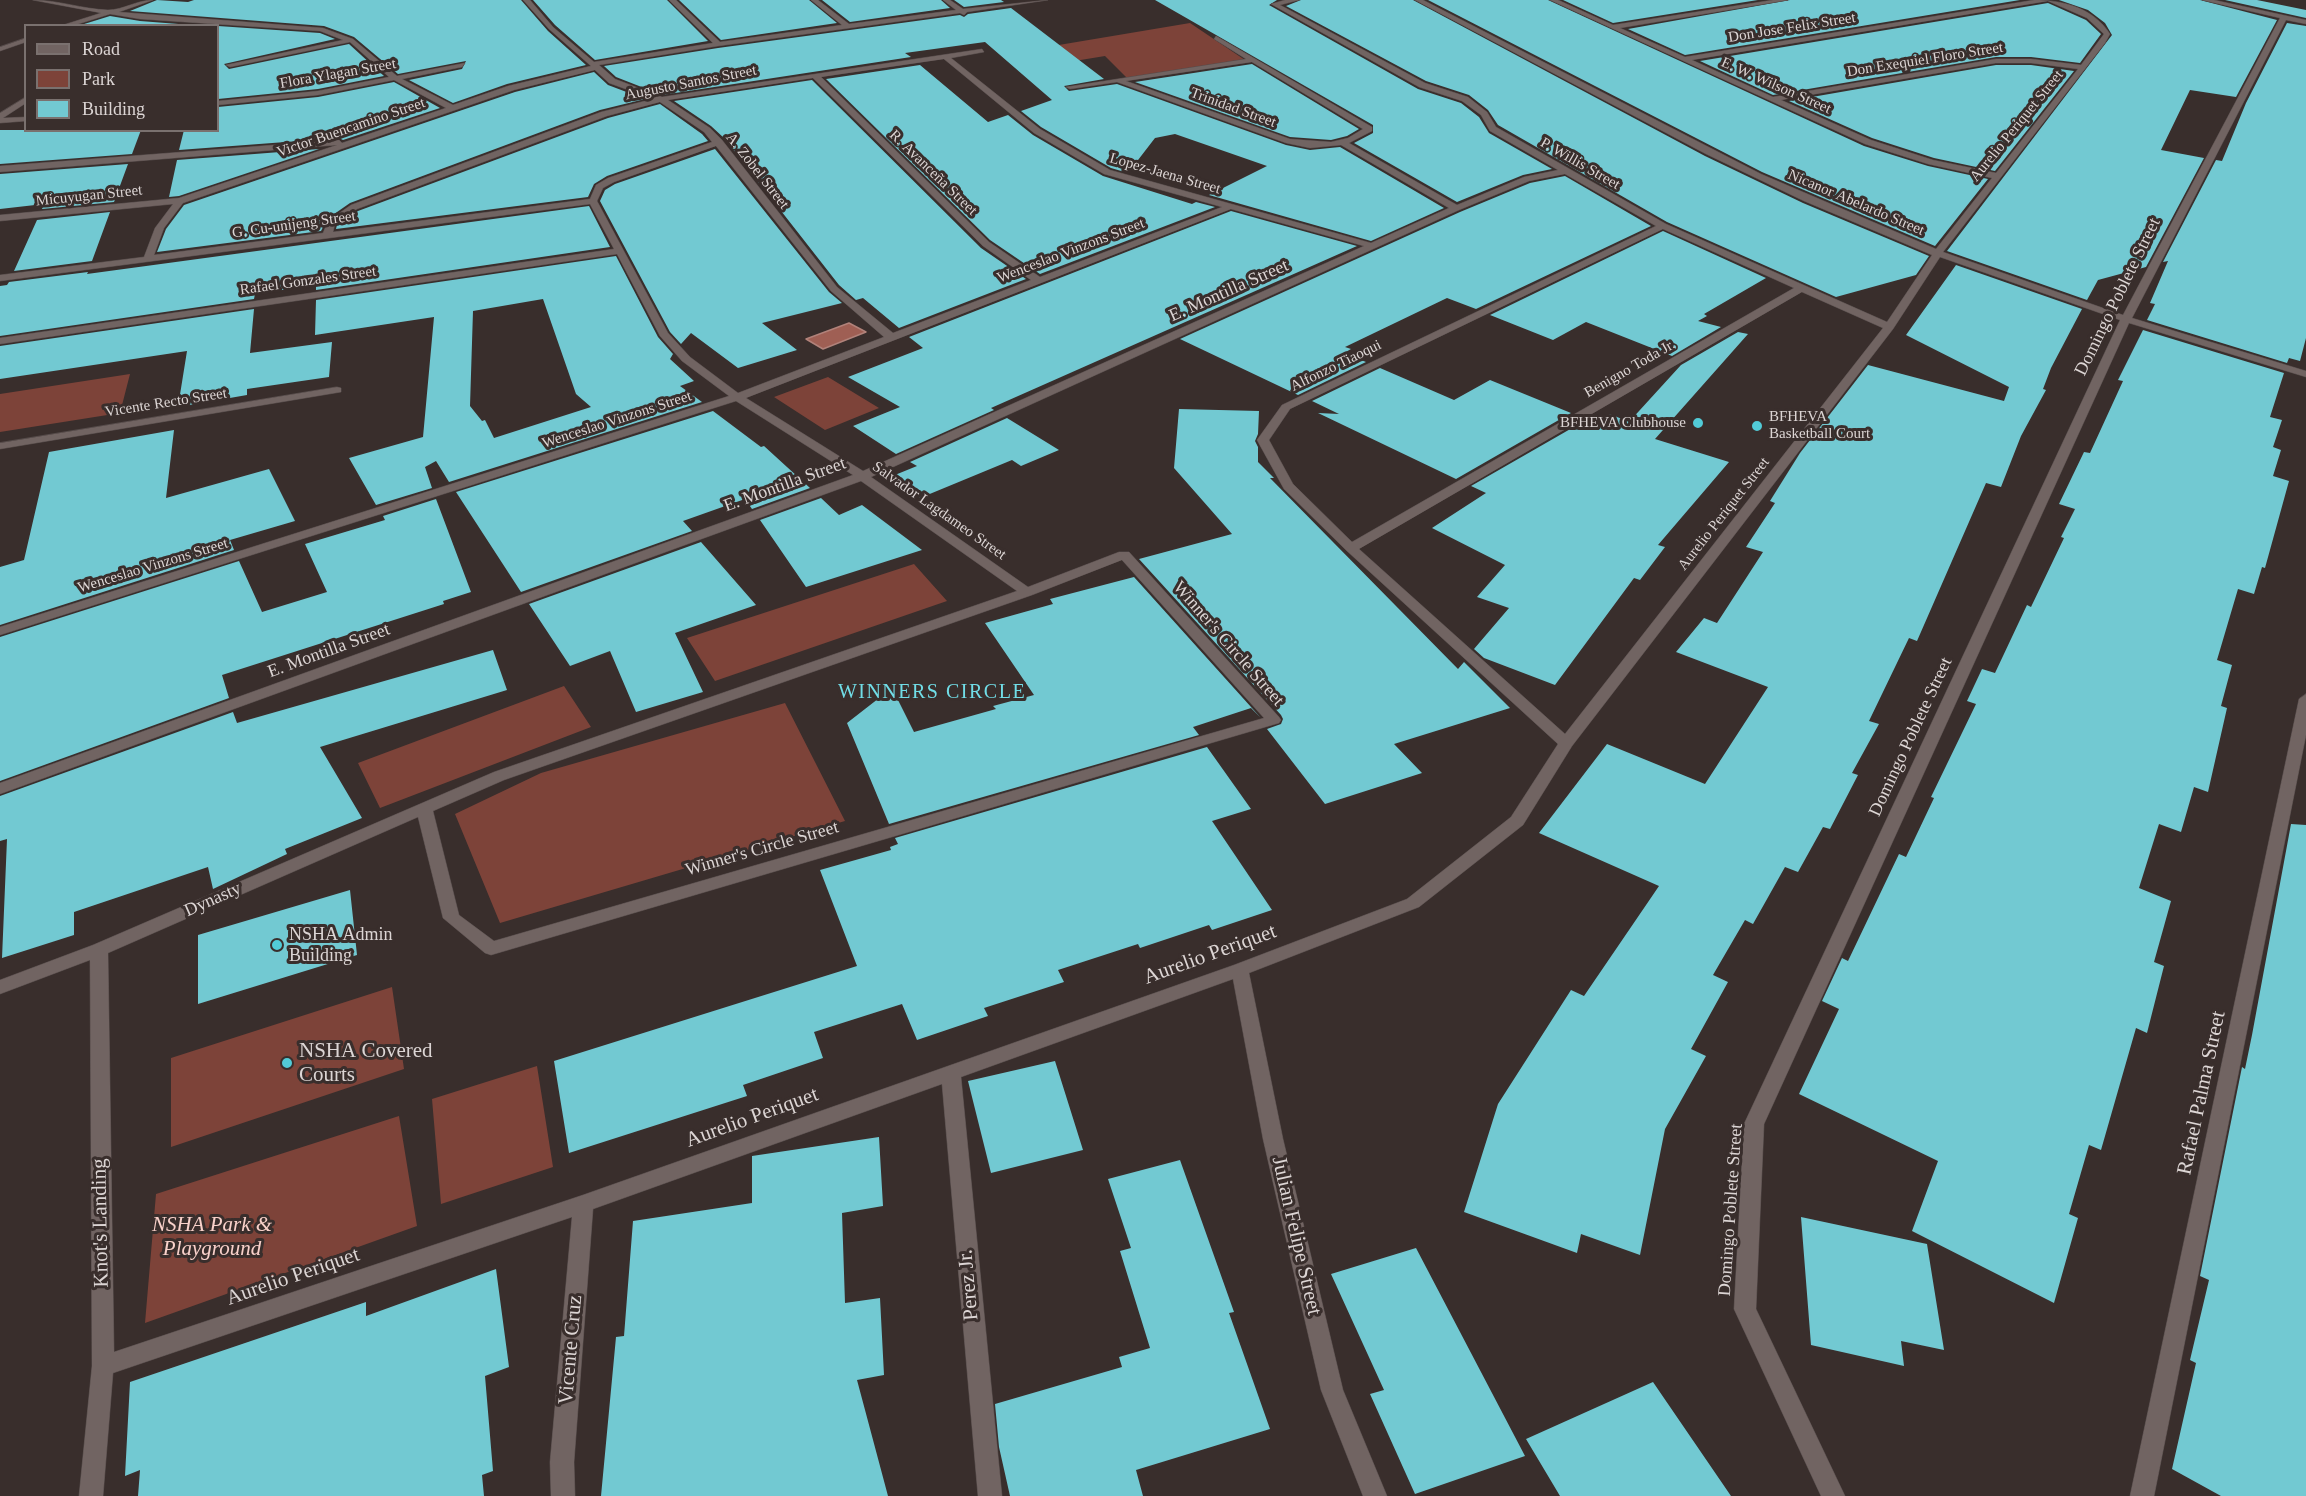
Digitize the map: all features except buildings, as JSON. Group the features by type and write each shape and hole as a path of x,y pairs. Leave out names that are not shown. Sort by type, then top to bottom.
{"street":[{"path":"36,0 101,13 311,27 339,34 351,40 395,78 452,108"},
{"path":"69,24 150,0"},
{"name":"A. Zobel Street","path":"526,0 551,28 612,81 661,99 706,130 719,142 803,254 834,289 892,338"},
{"path":"672,0 718,44"},
{"path":"814,0 849,28"},
{"path":"946,0 964,13"},
{"name":"Victor Buencamino Street","path":"180,201 511,88 596,65 718,44 964,13 1045,0"},
{"name":"P. Willis Street","path":"1296,0 1274,4 1422,85 1465,99 1484,114 1492,129 1663,226 1889,327"},
{"name":"Nicanor Abelardo Street","path":"1418,0 1807,199 1938,253 2125,321 2306,374"},
{"name":"E. W. Wilson Street","path":"1553,0 1772,99 1900,153 1996,176"},
{"path":"1612,27 1785,0"},
{"name":"Don Jose Felix Street","path":"1684,59 2046,0"},
{"name":"Aurelio Periquet Street","path":"1413,903 1517,821 1566,743 1889,327 1938,253 2107,34 2102,25 2093,17 2051,0"},
{"path":"2205,0 2306,22"},
{"name":"Domingo Poblete Street","path":"1833,1496 1745,1309 1754,1124 2125,321 2283,18"},
{"path":"196,24 204,20"},
{"name":"Trinidad Street","path":"1118,80 1272,137 1320,145 1343,143 1360,137 1369,129 1216,38"},
{"path":"230,65 351,40"},
{"path":"0,49 24,41"},
{"name":"Augusto Santos Street","path":"327,236 332,223 354,207 604,114 661,99 982,51"},
{"name":"Lopez-Jaena Street","path":"945,56 1037,131 1088,163 1126,179 1373,246"},
{"name":"Trinidad Street","path":"1070,87 1253,60"},
{"name":"Don Exequiel Floro Street","path":"1772,99 1996,61 2031,61 2083,67"},
{"name":"Flora Ylagan Street","path":"219,103 318,93 462,64"},
{"name":"R. Avanceña Street","path":"814,75 986,244 1039,282"},
{"path":"0,119 24,101"},
{"path":"0,119 24,119"},
{"path":"0,169 360,140"},
{"path":"592,201 599,187 611,180 719,142"},
{"path":"1343,143 1456,208"},
{"name":"E. Montilla Street","path":"0,789 861,476 1456,208 1527,179 1565,171"},
{"path":"147,260 160,228 180,201"},
{"name":"Micuyugan Street","path":"0,218 180,201"},
{"name":"G. Cu-unijeng Street","path":"0,278 592,201"},
{"name":"Salvador Lagdameo Street","path":"592,201 664,334 687,359 737,397 861,476 1027,592"},
{"name":"Wenceslao Vinzons Street","path":"0,632 737,397 1232,206"},
{"name":"Alfonzo Tiaoqui","path":"1566,743 1351,548 1288,486 1263,440 1286,406 1663,226"},
{"name":"Rafael Gonzales Street","path":"0,341 620,251"},
{"name":"Benigno Toda Jr.","path":"1351,548 1800,289"},
{"name":"Vicente Recto Street","path":"0,446 337,390"},
{"name":"Winner's Circle Street","path":"1124,555 1274,720 491,948 451,918 424,808 499,776 1027,592 1124,555"},
{"name":"Rafael Palma Street","path":"2142,1496 2306,699"},
{"name":"Dynasty","path":"0,987 99,950 424,808"},
{"name":"Aurelio Periquet","path":"103,1366 583,1204 951,1074 1240,970 1413,903"},
{"name":"Knot's Landing","path":"91,1496 103,1366 99,950"},
{"name":"Julian Felipe Street","path":"1240,970 1274,1139 1332,1390 1375,1496"},
{"name":"Perez Jr.","path":"951,1074 990,1496"},
{"name":"Vicente Cruz","path":"563,1496 562,1462 583,1204"}],"green space":[{"path":"1190,23 1245,60 1127,78 1105,56 1044,66 1023,51"},
{"path":"130,374 120,413 0,432 0,394"},
{"path":"828,377 879,408 825,430 774,397"},
{"path":"914,564 947,601 715,681 687,638"},
{"path":"564,686 591,727 380,808 358,763"},
{"path":"785,703 845,821 500,923 455,814 541,773"},
{"name":"NSHA Covered Courts","path":"392,987 404,1069 171,1147 171,1058"},
{"path":"537,1066 553,1167 441,1204 432,1099"},
{"name":"NSHA Park & Playground","path":"399,1116 417,1226 145,1323 156,1194"}],"shaded area":[{"path":"849,323 866,332 823,349 806,339"}],"place":[{"name":"BFHEVA Clubhouse","path":"1698,423"},
{"name":"BFHEVA Basketball Court","path":"1757,426"},
{"name":"NSHA Admin Building","path":"277,945"},
{"name":"NSHA Covered Courts","path":"287,1063"}],"district":[{"name":"WINNERS CIRCLE","path":"932,693"}]}
